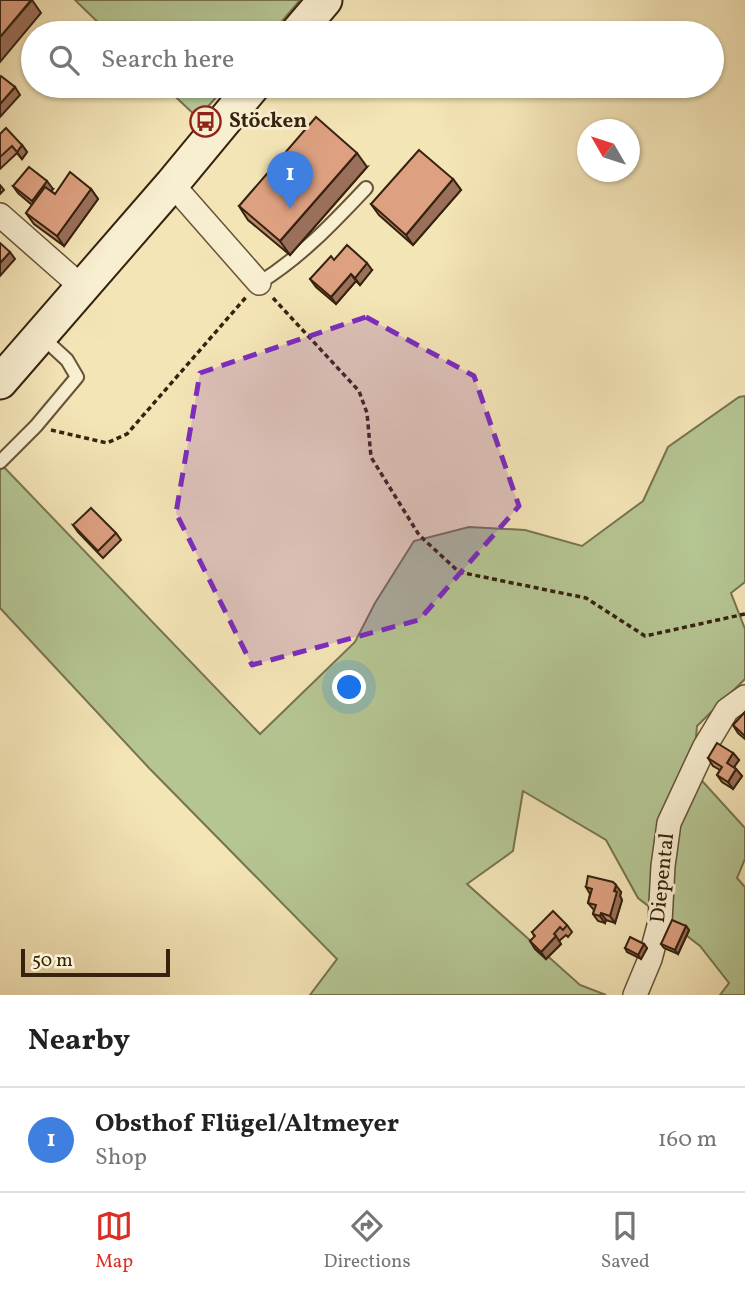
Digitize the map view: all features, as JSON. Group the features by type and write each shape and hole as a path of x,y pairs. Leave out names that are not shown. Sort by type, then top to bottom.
{"main road":[{"path":"307,21 325,0"},
{"path":"0,382 243,98"}],"street":[{"path":"172,184 259,283"},
{"path":"0,215 83,288"},
{"name":"Diepental","path":"635,995 650,960 660,922 669,823 704,748 721,719 727,710 745,696"}],"lane":[{"path":"259,283 285,267 312,244 366,188"},
{"path":"0,463 36,426 77,377 67,360 41,336"}],"path":[{"path":"36,426 107,443 127,434 259,283 359,391 367,413 371,457 419,535 459,572 586,598 645,636 745,614"}],"highlighted area":[{"path":"366,317 474,376 519,506 419,620 252,665 176,513 200,373"}],"green space":[{"path":"75,0 300,0 282,21 97,21"},
{"path":"177,98 216,98 198,118"},
{"path":"745,396 745,582 731,593 745,629 745,679 697,726 693,771 745,828 745,859 737,878 745,887 745,995 720,995 729,983 700,946 638,898 606,840 523,791 513,851 467,884 580,985 606,995 310,995 337,959 149,768 0,608 0,463 260,734 355,642 375,603 414,541 469,527 525,530 582,546 643,501 668,447 739,397"}],"building":[{"path":"0,0 31,0 0,37"},
{"path":"0,77 15,87 0,104"},
{"path":"316,117 357,153 280,241 239,206"},
{"path":"6,128 22,145 17,152 12,146 0,157 0,134"},
{"path":"419,150 453,179 406,235 371,204"},
{"path":"29,167 47,181 32,201 13,186"},
{"path":"70,172 91,189 57,236 26,213 45,187 55,194"},
{"path":"0,243 10,252 0,263"},
{"path":"347,245 367,263 355,278 351,274 331,297 310,279 331,256 334,260"},
{"path":"91,508 116,533 98,551 73,525"},
{"path":"745,712 745,736 733,725"},
{"path":"717,743 733,753 727,763 736,769 728,782 717,775 722,767 708,758"},
{"path":"588,876 616,885 614,891 617,892 610,916 593,914 596,905 588,903 592,889 586,887"},
{"path":"553,911 567,925 563,930 560,927 554,934 556,936 541,952 530,941 535,936 532,932"},
{"path":"672,920 686,926 675,950 661,944"},
{"path":"630,937 644,944 638,955 625,948"}],"place":[{"name":"Stöcken","path":"206,121"},
{"name":"Obsthof Flügel/Altmeyer","path":"290,209"}]}
